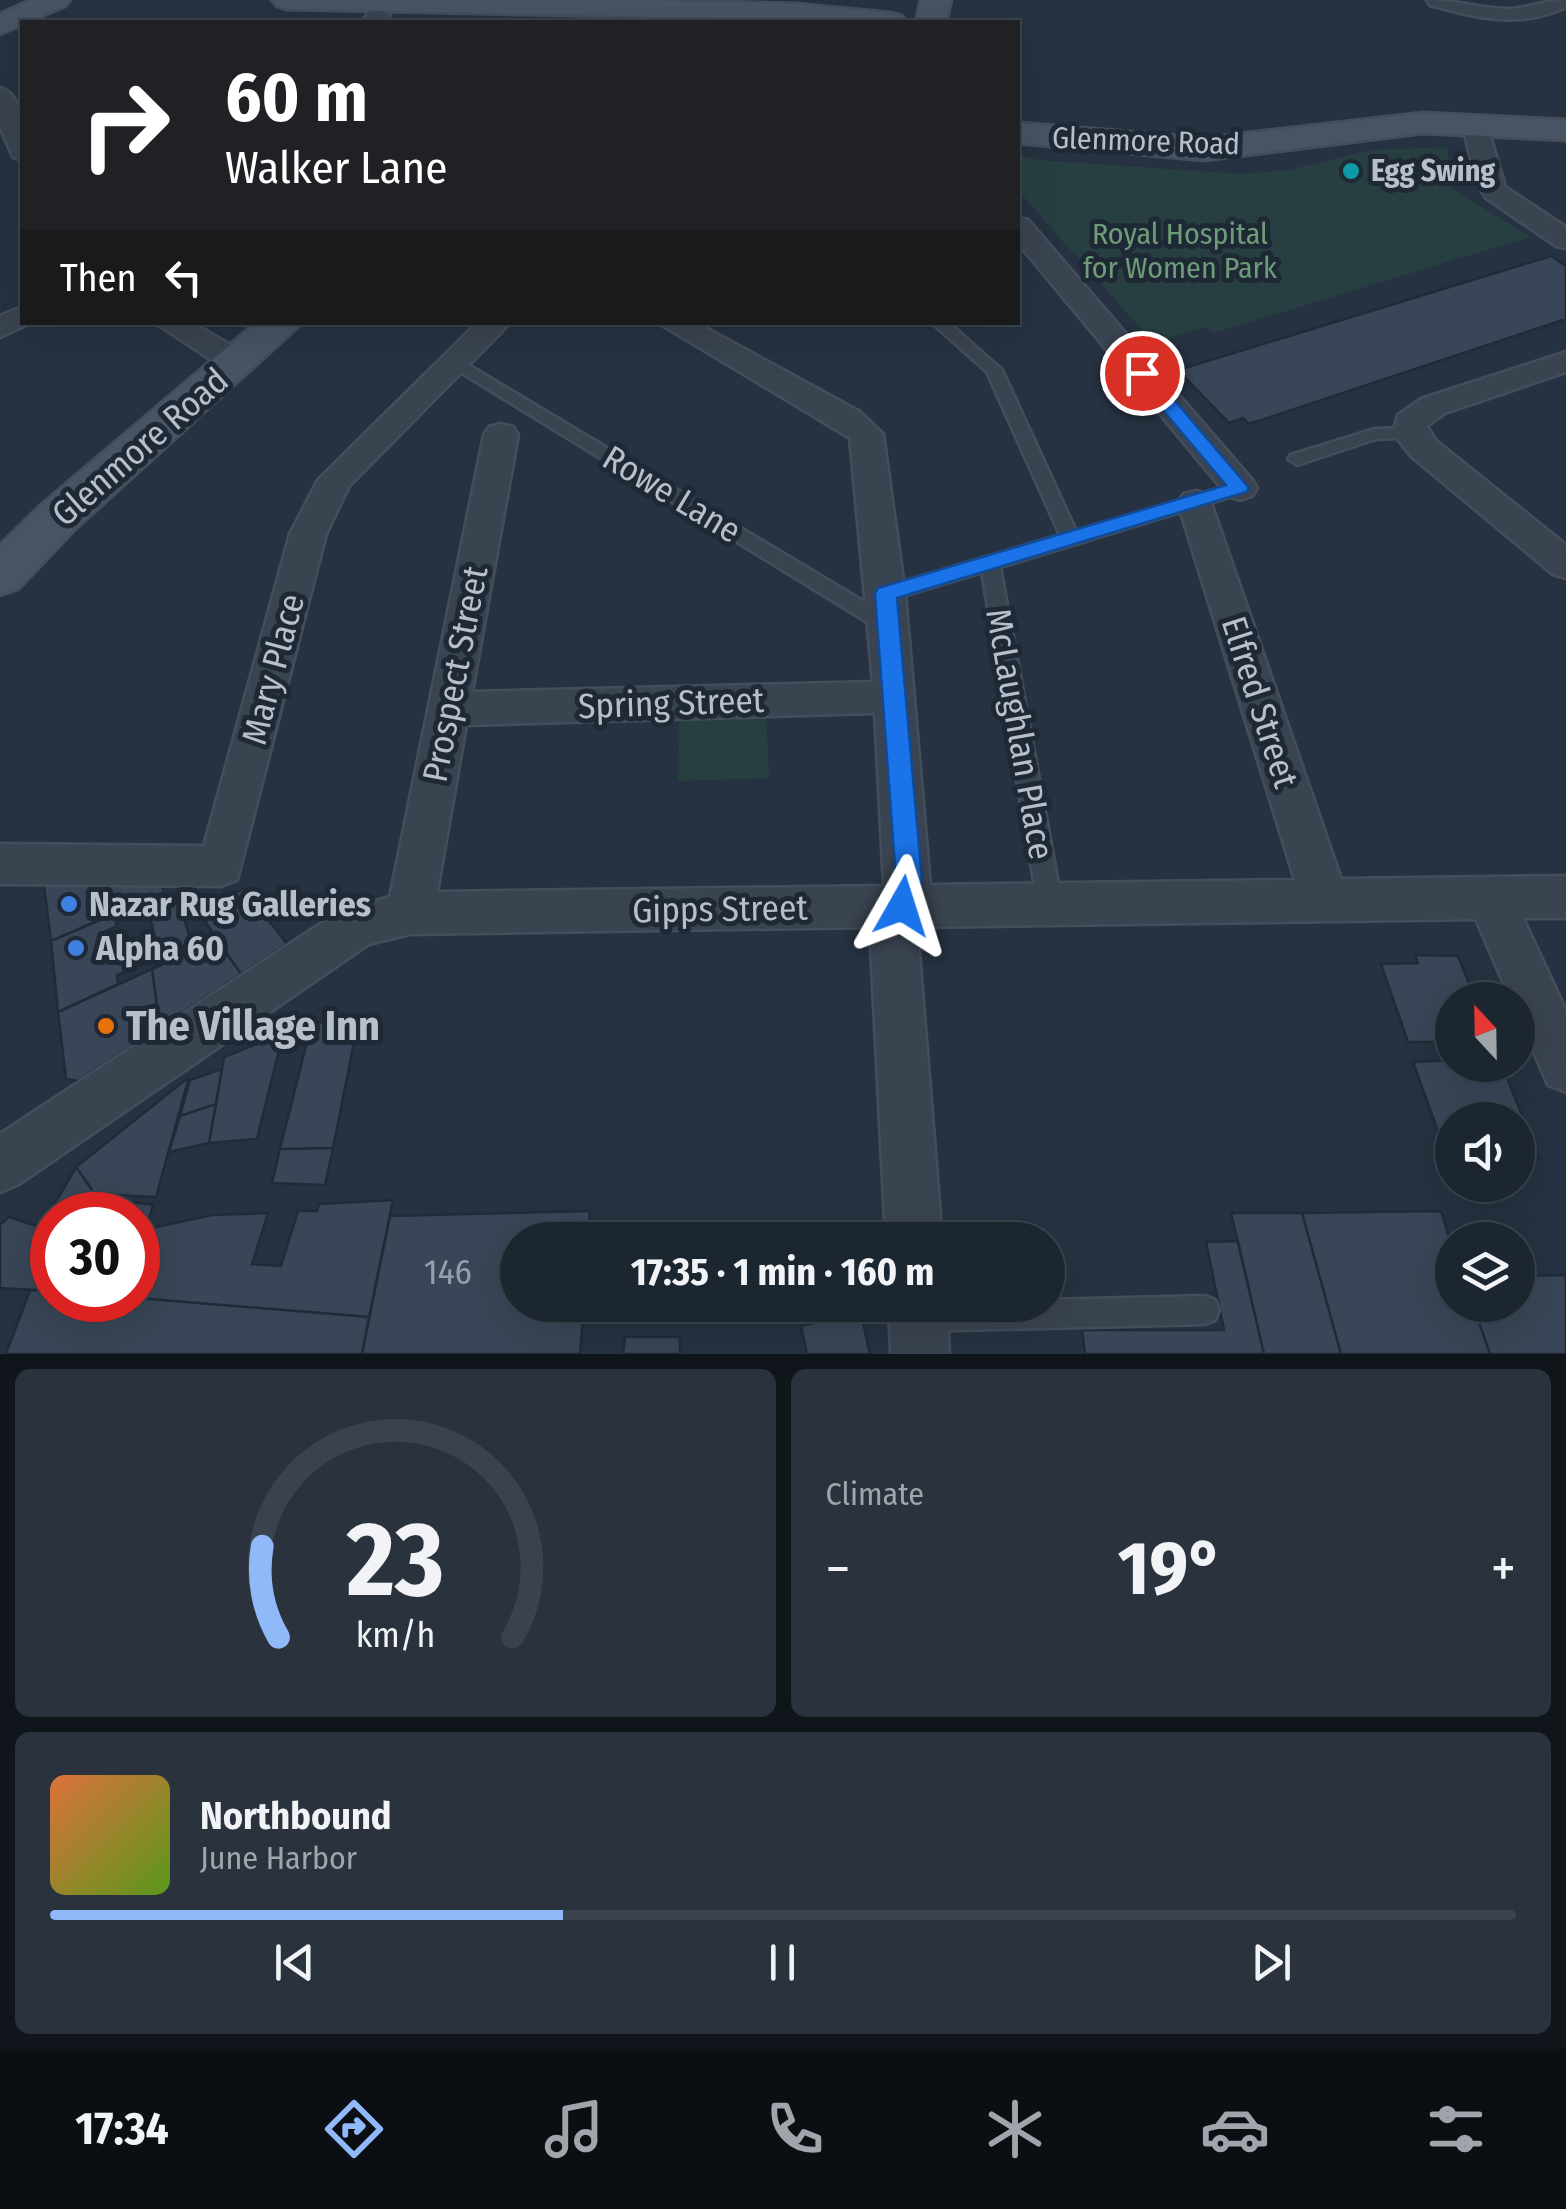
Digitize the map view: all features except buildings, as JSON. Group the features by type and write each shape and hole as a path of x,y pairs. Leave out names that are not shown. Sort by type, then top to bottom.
{"street":[{"path":"0,24 55,0"},
{"path":"287,0 382,10 796,7 854,20"},
{"path":"1438,0 1499,17 1522,17 1564,0"},
{"path":"0,95 20,147"},
{"name":"Glenmore Road","path":"1275,141 1300,130 1400,111 1566,120"},
{"name":"Glenmore Road","path":"1020,133 1204,149 1396,125 1566,130"},
{"path":"1475,125 1495,192 1566,240"},
{"path":"1020,228 1240,488"},
{"path":"174,325 236,362"},
{"name":"Glenmore Road","path":"0,576 56,519 280,325"},
{"name":"Mary Place","path":"0,864 221,866 308,534 335,480 493,325"},
{"path":"677,325 848,419 866,434 887,610 909,880 893,928 913,1222"},
{"path":"1566,362 1433,406 1410,422 1410,432 1422,448 1566,565"},
{"name":"Prospect Street","path":"410,913 501,435"},
{"name":"Elfred Street","path":"1196,503 1325,900"},
{"name":"Spring Street","path":"449,708 893,696"},
{"name":"Gipps Street","path":"0,1165 357,926 410,913 1566,897"},
{"path":"1502,898 1566,1067"}],"lane":[{"path":"942,325 994,370 1070,538"},
{"name":"Rowe Lane","path":"455,362 887,610"},
{"path":"1296,459 1375,434 1410,432"},
{"path":"887,610 990,563 1240,488"},
{"name":"McLaughlan Place","path":"990,563 1050,904"},
{"path":"919,1325 1204,1310"}],"green space":[{"name":"Royal Hospital for Women Park","path":"1447,147 1453,189 1530,237 1213,333 1206,327 1154,343 1020,193 1020,155 1240,174 1289,170 1370,150"},
{"path":"766,708 769,778 678,781 680,711"}],"place":[{"name":"Egg Swing","path":"1351,171"},
{"name":"Nazar Rug Galleries","path":"69,904"},
{"name":"Alpha 60","path":"76,948"},
{"name":"The Village Inn","path":"106,1026"}],"route":[{"path":"902,906 909,880 886,594 1240,488 1142,373"}]}
